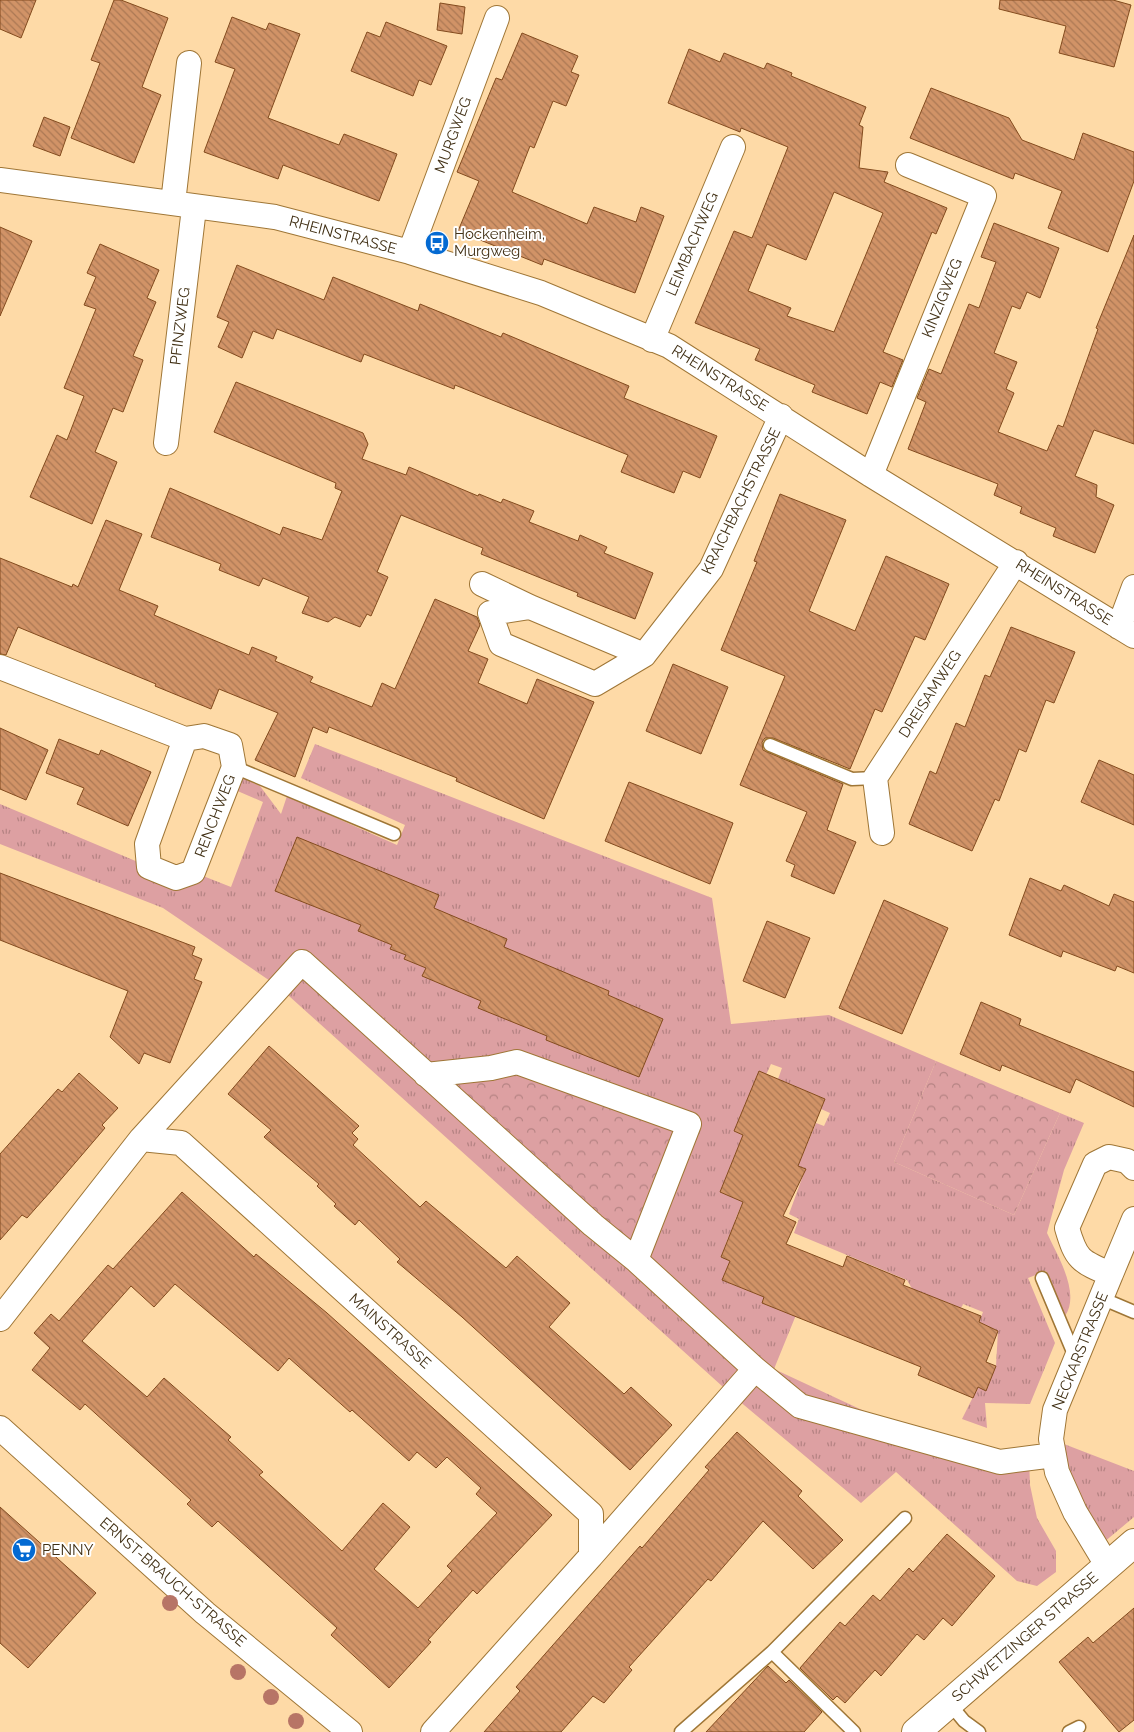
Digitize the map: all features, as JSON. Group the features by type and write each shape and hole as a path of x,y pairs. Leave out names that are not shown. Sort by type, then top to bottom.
{"main road":[{"name":"SCHWETZINGER STRASSE","path":"916,1732 1134,1543"}],"street":[{"name":"MURGWEG","path":"410,252 497,18"},
{"path":"184,205 190,63"},
{"name":"LEIMBACHWEG","path":"652,340 733,147"},
{"name":"KINZIGWEG","path":"871,475 984,196 908,166"},
{"name":"RHEINSTRASSE","path":"0,180 275,218 410,252 541,293 669,346 871,475 1126,631"},
{"name":"PFINZWEG","path":"166,444 184,205"},
{"name":"KRAICHBACHSTRASSE","path":"530,607 490,613 501,644 596,684 644,655 711,569 781,416"},
{"name":"DREISAMWEG","path":"875,778 1016,562"},
{"path":"482,584 530,607 644,655"},
{"path":"1126,631 1134,587"},
{"name":"RENCHWEG","path":"0,667 184,739 204,736 230,744 234,767 193,872 176,878 149,867 147,844 184,739"},
{"path":"875,778 882,833"},
{"path":"0,1319 141,1139 302,962 593,1225 636,1260 755,1369 800,1406 1000,1462 1054,1455"},
{"path":"426,1075 491,1068 517,1062 689,1124 636,1260"},
{"name":"MAINSTRASSE","path":"141,1139 181,1143 584,1507 591,1514 591,1556"},
{"name":"NECKARSTRASSE","path":"1111,1274 1091,1266 1074,1253 1067,1228 1095,1164 1109,1157 1127,1161 1134,1168"},
{"name":"NECKARSTRASSE","path":"1107,1565 1075,1512 1057,1472 1051,1439 1055,1410 1134,1219"},
{"path":"433,1732 755,1369"},
{"name":"ERNST-BRAUCH-STRASSE","path":"0,1428 205,1613 350,1732"}],"lane":[{"path":"770,746 852,779 875,778"},
{"path":"234,767 394,834"},
{"path":"1042,1278 1076,1359"},
{"path":"1101,1298 1134,1312"},
{"path":"681,1732 772,1652 906,1518"},
{"path":"772,1652 854,1732"},
{"path":"949,1703 964,1721 979,1732"}],"green space":[{"path":"315,744 712,898 731,1024 829,1015 936,1061 894,1162 1014,1215 1060,1113 1084,1123 1064,1170 1047,1233 1066,1274 1070,1296 1069,1307 1065,1316 1046,1271 1028,1278 1055,1343 1030,1404 985,1403 987,1428 962,1419 978,1387 986,1390 996,1366 998,1331 979,1322 983,1312 963,1304 961,1308 939,1299 936,1306 918,1299 907,1280 794,1233 799,1219 789,1214 805,1170 798,1166 816,1123 824,1126 830,1113 821,1109 825,1099 778,1079 782,1068 771,1064 766,1075 759,1072 734,1131 743,1135 720,1192 743,1202 735,1220 745,1224 728,1238 721,1257 730,1261 722,1280 764,1297 762,1303 796,1315 774,1369 935,1444 1029,1458 1030,1485 1037,1518 1056,1551 1056,1572 1037,1586 1017,1581 896,1472 861,1503 732,1395 279,987 163,908 0,844 0,804 176,878 193,872 231,887 263,802 226,786 232,773 260,786 281,814 287,796 397,845 405,825 301,778"},
{"path":"936,1061 1060,1113 1014,1215 894,1162"},
{"path":"517,1062 689,1124 636,1260 426,1075"},
{"path":"1051,1439 1134,1471 1134,1517 1097,1548"}],"building":[{"path":"0,0 36,0 21,38 0,29"},
{"path":"114,0 121,0 168,18 142,87 161,95 134,163 71,138 100,63 91,60"},
{"path":"1000,0 1113,0 1131,5 1114,67 1059,53 1066,26 999,9"},
{"path":"440,3 465,7 462,34 437,30"},
{"path":"232,17 266,30 269,23 300,34 268,118 339,145 344,134 397,154 379,201 283,165 278,179 204,152 235,69 215,62"},
{"path":"386,22 447,46 431,85 419,80 413,96 351,71 367,32 380,37"},
{"path":"522,33 578,56 571,72 579,75 566,106 553,101 534,148 530,146 512,192 587,224 594,207 636,222 641,207 664,216 635,293 544,259 542,265 458,231 479,181 457,172 496,78 502,80"},
{"path":"689,49 720,62 724,53 764,69 767,63 792,73 791,76 866,107 859,125 863,127 859,168 888,172 884,182 947,208 936,234 932,232 883,352 903,360 892,387 880,382 867,414 812,392 815,385 755,360 760,349 695,323 734,231 752,238 788,147 741,128 740,132 668,103","holes":["834,192 883,213 834,332 787,316 791,308 748,291 767,244 806,260"]},
{"path":"931,88 1009,118 1022,140 1074,160 1083,133 1134,152 1134,181 1108,252 1048,228 1062,191 1015,173 1013,179 910,138"},
{"path":"44,117 70,127 60,156 33,146"},
{"path":"994,223 1059,248 1040,298 1027,292 1020,309 1012,306 994,353 1017,362 1006,389 1014,393 998,432 1047,451 1058,425 1063,427 1098,329 1096,328 1134,235 1134,444 1094,430 1075,476 1097,485 1096,497 1114,505 1095,553 1053,536 1056,528 1020,513 1022,507 994,495 998,484 908,449 926,402 917,398 929,369 941,374 969,304 979,308 996,262 981,257"},
{"path":"0,227 32,241 0,316"},
{"path":"100,244 159,270 147,298 156,302 133,356 143,360 123,412 113,408 95,452 117,462 92,524 30,497 57,435 67,440 84,396 64,388 96,309 84,305 96,277 87,273"},
{"path":"237,265 324,300 333,277 418,311 420,304 501,337 503,333 629,386 624,398 717,436 700,478 683,471 674,493 621,472 628,455 455,385 454,389 364,354 361,362 277,329 273,339 253,331 242,358 218,347 229,322 217,317"},
{"path":"236,382 363,433 368,444 362,459 406,475 409,467 478,496 479,494 501,503 503,499 534,511 529,522 578,541 580,535 607,547 604,553 653,573 635,619 577,596 578,593 481,554 483,548 401,515 377,572 388,577 371,616 367,614 360,627 335,617 328,622 302,613 309,597 263,578 259,586 219,570 221,564 151,537 170,488 280,535 283,527 322,540 342,491 335,488 336,483 214,432"},
{"path":"780,494 846,520 809,611 855,631 886,556 949,584 925,640 915,636 882,712 875,709 850,769 773,738 765,738 762,742 763,750 843,784 827,830 856,842 834,894 791,876 795,865 786,861 807,812 740,785 785,676 721,650 757,562 754,561"},
{"path":"106,520 142,534 119,590 158,606 154,615 249,655 252,647 277,657 275,661 313,677 310,682 372,707 382,683 395,689 435,599 477,617 480,625 468,651 488,659 478,683 527,704 537,679 594,702 544,819 456,781 457,778 329,727 327,733 313,727 295,777 255,760 278,713 219,689 211,709 155,686 156,684 18,627 6,655 0,654 0,558 72,587 73,584 78,587"},
{"path":"1011,627 1075,652 1054,703 1046,700 1026,752 1019,749 999,801 995,799 972,851 909,824 930,771 936,774 956,723 965,727 985,675 990,677"},
{"path":"673,664 728,687 701,754 646,731"},
{"path":"0,728 48,750 26,800 0,789"},
{"path":"59,739 99,755 101,750 151,772 128,826 77,804 84,788 46,773"},
{"path":"1099,760 1134,775 1134,825 1081,802"},
{"path":"629,782 733,823 710,884 605,841"},
{"path":"297,837 439,895 434,908 507,939 504,947 609,991 608,995 663,1019 639,1077 546,1040 547,1036 478,1008 481,1001 422,976 426,968 404,959 406,955 390,949 392,945 358,931 361,925 275,891"},
{"path":"0,873 195,947 192,955 202,959 194,979 202,982 170,1063 144,1053 139,1064 110,1037 128,991 0,940"},
{"path":"1030,878 1061,891 1064,885 1109,906 1114,894 1134,902 1134,973 1117,966 1115,971 1063,951 1061,957 1009,935"},
{"path":"884,900 948,928 902,1034 839,1008"},
{"path":"767,921 810,938 785,998 743,981"},
{"path":"981,1002 1021,1019 1019,1025 1134,1072 1134,1107 1076,1079 1070,1093 1002,1065 1000,1071 960,1054"},
{"path":"269,1046 359,1126 352,1133 358,1139 353,1145 420,1207 426,1201 506,1268 517,1256 570,1303 549,1327 624,1394 631,1387 672,1425 630,1470 462,1317 397,1262 400,1259 359,1220 355,1225 334,1206 336,1204 317,1186 319,1184 264,1137 271,1130 228,1094"},
{"path":"759,1071 825,1099 798,1166 806,1169 783,1216 796,1222 786,1244 843,1267 847,1256 905,1280 903,1285 981,1316 979,1322 998,1331 986,1362 996,1366 986,1391 978,1387 973,1398 918,1375 921,1367 762,1303 764,1297 722,1280 730,1261 721,1257 743,1202 720,1192 743,1135 734,1131"},
{"path":"79,1073 118,1108 102,1125 105,1128 27,1218 22,1215 0,1240 0,1154 58,1089 62,1092"},
{"path":"182,1192 254,1257 256,1254 327,1313 552,1515 477,1594 473,1590 428,1640 431,1642 389,1688 331,1635 337,1628 218,1521 212,1527 187,1504 191,1500 85,1404 80,1410 32,1370 50,1348 34,1333 51,1314 59,1321 108,1265 113,1269","holes":["175,1284 278,1371 289,1358 350,1412 352,1410 409,1461 417,1452 436,1468 447,1457 481,1488 476,1494 497,1513 447,1566 452,1571 418,1608 374,1569 410,1527 383,1503 342,1551 259,1475 263,1472 228,1440 231,1437 164,1378 147,1397 82,1341 131,1286 154,1307"]},
{"path":"737,1432 802,1491 798,1496 843,1540 813,1569 763,1521 711,1581 708,1579 629,1667 632,1670 604,1703 593,1696 561,1732 484,1732 520,1691 516,1687 640,1546 642,1548 709,1470 705,1467"},
{"name":"PENNY","path":"0,1507 96,1593 28,1668 0,1643"},
{"path":"947,1534 995,1576 952,1626 943,1618 924,1640 917,1634 881,1676 875,1670 845,1703 837,1696 833,1700 800,1668 840,1622 845,1626 873,1595 880,1601 909,1568 913,1572"},
{"path":"1134,1608 1134,1720 1119,1732 1059,1662 1088,1637 1093,1643"},
{"path":"768,1666 786,1683 789,1680 822,1712 804,1732 706,1732"}],"place":[{"name":"Hockenheim, Murgweg","path":"437,243"},
{"name":"PENNY","path":"24,1550"}]}
